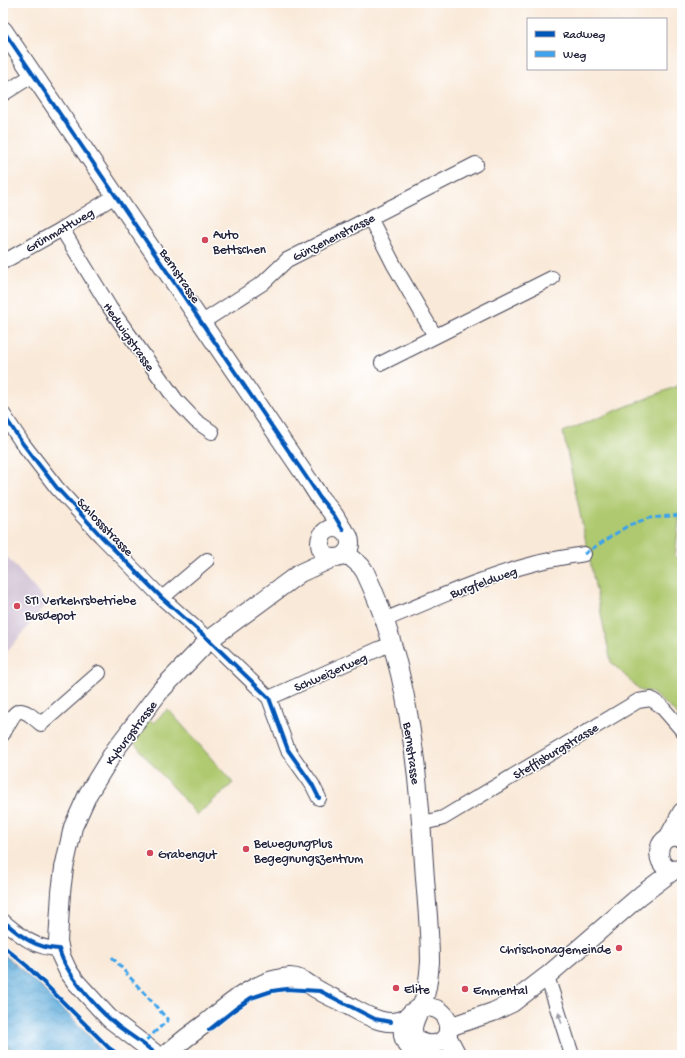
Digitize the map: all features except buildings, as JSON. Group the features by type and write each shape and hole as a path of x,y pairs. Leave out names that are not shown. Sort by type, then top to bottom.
{"main road":[{"name":"Bernstrasse","path":"3,30 343,530"},
{"name":"Bernstrasse","path":"320,498 325,520 322,538"},
{"path":"331,528 343,530 346,532 350,541 349,550 340,556 329,557 322,552 322,538 331,528"},
{"name":"Kyburgstrasse","path":"300,573 322,538"},
{"name":"Bernstrasse","path":"340,556 361,566 365,572 392,644 409,722 416,766 422,823 430,966 431,1018"},
{"name":"Kyburgstrasse","path":"157,1055 118,1026 92,1001 68,971 59,949 58,928 64,868 73,827 88,794 114,750 160,691 209,640 300,573 340,556"},
{"path":"641,895 659,858 661,845 678,838 682,812"},
{"path":"659,858 664,866 678,869"},
{"path":"165,1055 227,1006 260,985 279,979 292,977 301,979 320,991 375,1019 391,1022 431,1018 455,1025 494,1012 512,1003 547,976 641,895 678,869"},
{"name":"Bernstrasse","path":"430,966 418,991 431,1018"},
{"path":"178,1055 251,998 286,988 320,991"},
{"path":"431,1018 444,1040 416,1051 406,1042 403,1037 403,1028 431,1018"},
{"path":"431,1018 457,1055"}],"street":[{"path":"3,94 33,75"},
{"name":"Günzenenstrasse","path":"201,323 263,283 288,260 476,164"},
{"name":"Grünmattweg","path":"3,262 62,229 115,196"},
{"path":"370,218 394,265 435,336"},
{"name":"Hedwigstrasse","path":"62,229 110,308 176,400 196,421 212,432"},
{"path":"382,362 552,278"},
{"name":"Schlossstrasse","path":"3,414 23,444 57,488 101,536 162,598 209,640"},
{"name":"Burgfeldweg","path":"384,620 454,591 522,567 535,563 584,554"},
{"path":"162,598 206,560"},
{"path":"209,640 269,698 288,750 320,798"},
{"name":"Schweizerweg","path":"269,698 392,644"},
{"path":"3,734 14,714 21,710 28,712 42,724 99,673"},
{"name":"Steffisburgstrasse","path":"422,823 443,818 638,701 651,699 662,706 682,730"},
{"path":"3,921 30,942 45,947 59,949"},
{"path":"547,976 572,1055"}],"shaded area":[{"path":"3,552 47,603 3,657"}],"green space":[{"path":"682,384 682,493 675,557 682,559 682,719 651,692 641,691 611,662 563,432"},
{"name":"Grabengut","path":"168,709 233,783 197,815 132,741 146,729 143,725 150,719 153,723"},
{"path":"3,1039 16,1055 3,1055"}],"water":[{"path":"3,954 41,987 82,1028 105,1055 16,1055 3,1040"}],"marked path":[{"path":"584,554 629,525 649,518 682,515"},
{"path":"112,957 168,1020 143,1043"}],"cycle path":[{"path":"3,30 343,530"},
{"path":"3,414 23,444 57,488 101,536 162,598 209,640 269,698 288,750 312,784 319,798"},
{"path":"3,921 35,944 59,949 68,970 92,1001 118,1026 157,1055"},
{"path":"3,946 27,966 109,1048 119,1055"},
{"path":"209,1030 251,998 272,991 286,989 320,991 375,1019 391,1022"}],"place":[{"name":"Auto Bettschen","path":"205,240"},
{"name":"STI Verkehrsbetriebe Busdepot","path":"17,606"},
{"name":"BewegungPlus Begegnungszentrum","path":"246,849"},
{"name":"Grabengut","path":"150,853"},
{"name":"Chrischonagemeinde","path":"619,948"},
{"name":"Elite","path":"396,988"},
{"name":"Emmental","path":"465,989"}]}
